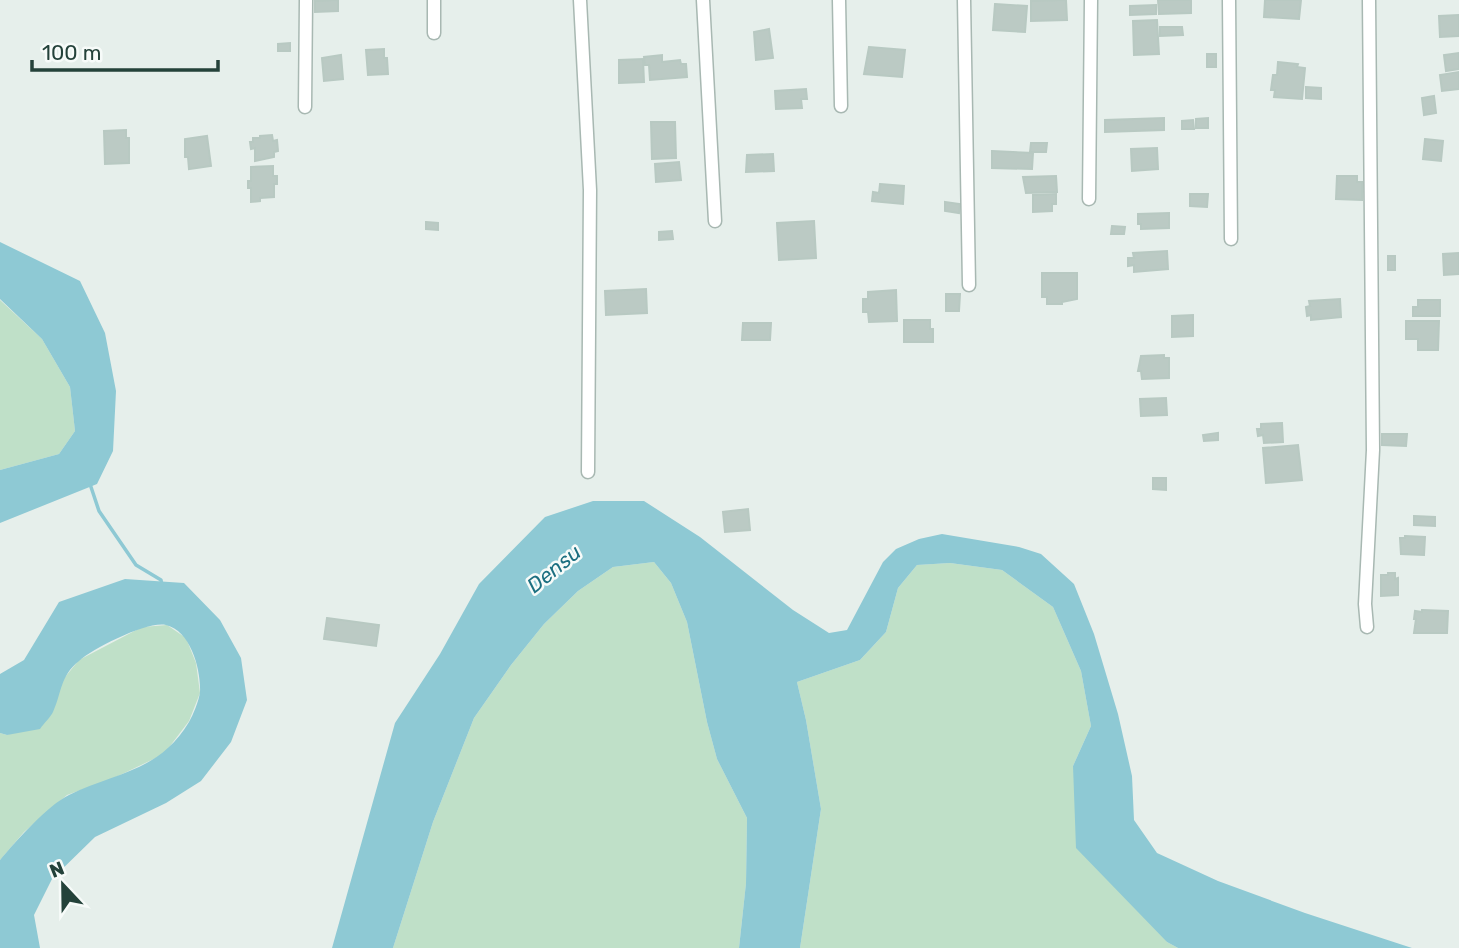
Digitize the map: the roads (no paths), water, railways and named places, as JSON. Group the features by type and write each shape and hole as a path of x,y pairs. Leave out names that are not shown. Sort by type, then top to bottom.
{"street":[{"path":"305,107 306,0"},
{"path":"434,0 434,33"},
{"path":"580,0 590,190 588,472"},
{"path":"703,0 715,220"},
{"path":"839,0 841,106"},
{"path":"964,0 969,285"},
{"path":"1089,199 1091,0"},
{"path":"1229,0 1231,239"},
{"path":"1367,627 1365,604 1373,450 1369,0"}],"water":[{"path":"0,242 80,281 105,333 116,391 113,451 97,484 0,523 0,470 59,454 75,431 70,387 42,339 0,299"},
{"name":"Densu","path":"593,501 644,501 700,537 793,610 829,633 847,630 883,562 896,549 919,539 942,534 1019,547 1041,554 1074,584 1094,634 1118,714 1132,776 1134,820 1157,853 1218,881 1412,948 1178,948 1167,942 1076,848 1073,766 1091,726 1081,671 1053,607 1002,570 950,563 917,565 898,588 886,632 860,660 797,682 821,809 800,948 739,948 746,883 747,818 717,759 687,622 671,583 654,562 613,567 578,591 544,624 474,718 433,822 393,948 332,948 395,723 440,654 479,584 545,517"},
{"path":"125,579 184,583 220,620 241,658 247,700 231,742 201,781 166,803 95,837 52,879 34,915 40,948 0,948 0,860 33,824 61,800 86,787 135,769 164,751 189,722 197,704 200,692 199,673 193,652 175,629 157,625 121,637 79,661 68,672 53,712 40,729 7,735 0,733 0,674 24,660 59,602"}],"waterway":[{"path":"90,484 99,511 136,565 161,580 162,585"}]}
